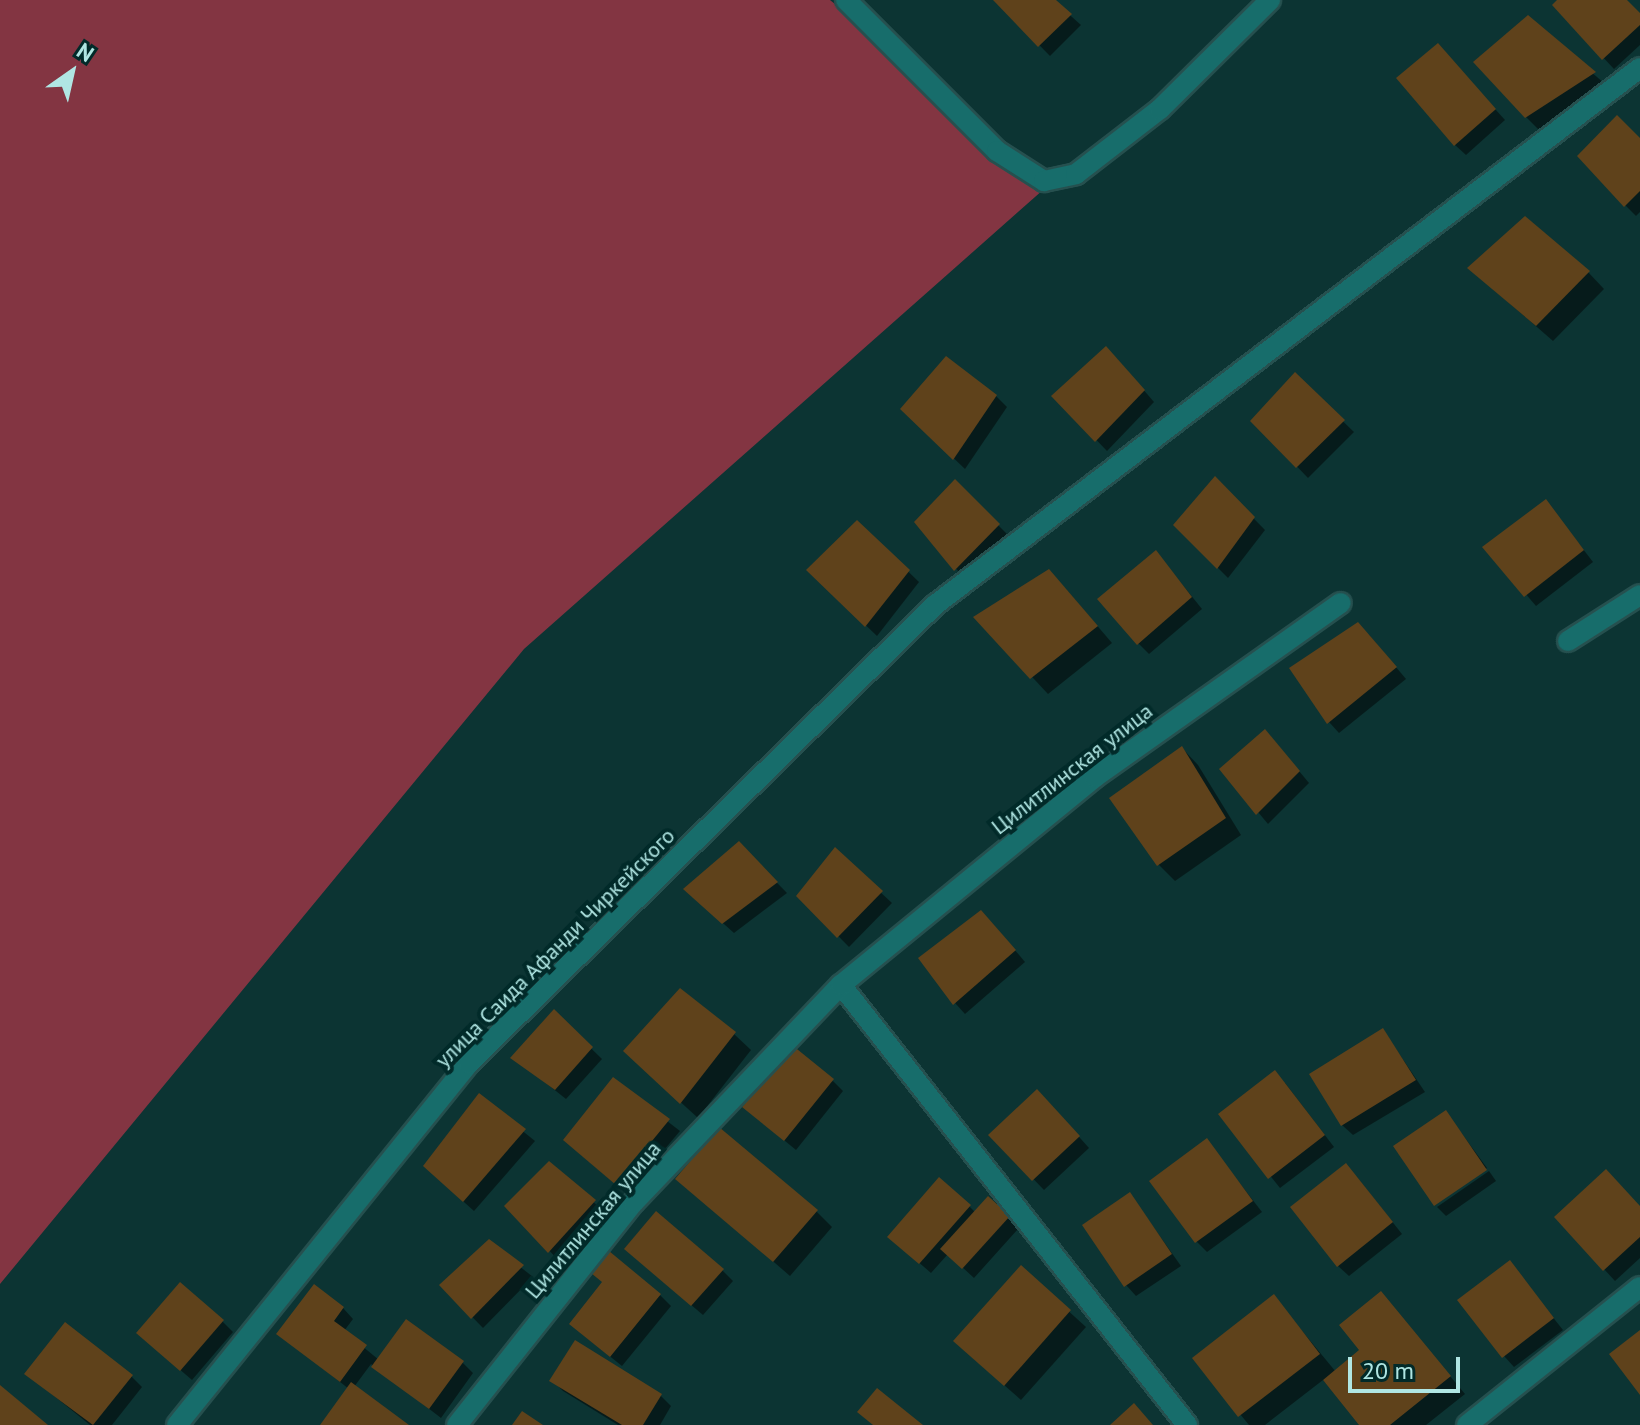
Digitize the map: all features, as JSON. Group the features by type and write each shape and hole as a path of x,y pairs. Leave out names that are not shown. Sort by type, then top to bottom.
{"street":[{"path":"846,0 997,151 1044,181 1076,174 1160,109 1270,0"},
{"name":"улица Саида Афанди Чиркейского","path":"177,1425 469,1063 935,605 1640,68"},
{"path":"1568,641 1640,595"},
{"name":"Цилитлинская улица","path":"457,1425 634,1202 841,985 1095,777 1341,603"},
{"path":"841,985 1187,1425"},
{"path":"1467,1425 1640,1287"}],"shaded area":[{"path":"0,0 830,0 1052,182 524,649 0,1284"}],"building":[{"path":"993,0 1056,0 1072,14 1038,47"},
{"path":"1557,0 1627,0 1640,13 1640,25 1602,60 1552,5"},
{"path":"1528,15 1596,72 1525,118 1473,62"},
{"path":"1438,43 1496,109 1454,146 1396,78"},
{"path":"1617,115 1640,138 1640,191 1624,207 1577,156"},
{"path":"1525,216 1590,271 1536,326 1467,268"},
{"path":"1106,346 1145,390 1095,442 1051,396"},
{"path":"946,356 997,395 953,460 900,409"},
{"path":"1295,372 1345,420 1296,468 1250,421"},
{"path":"1215,476 1255,517 1217,569 1173,525"},
{"path":"955,479 1000,524 954,571 914,522"},
{"path":"1546,499 1584,550 1524,597 1482,547"},
{"path":"857,520 910,570 865,627 806,570"},
{"path":"1156,550 1192,597 1137,645 1097,599"},
{"path":"1049,569 1098,626 1030,679 973,617"},
{"path":"1358,622 1397,667 1327,724 1289,668"},
{"path":"1265,729 1300,771 1256,815 1219,769"},
{"path":"1182,746 1226,818 1157,866 1109,798"},
{"path":"739,841 778,882 722,924 683,889"},
{"path":"835,847 883,891 837,938 796,896"},
{"path":"981,910 1016,950 953,1005 918,958"},
{"path":"680,988 736,1032 680,1104 623,1051"},
{"path":"554,1009 593,1047 555,1090 510,1058"},
{"path":"1383,1028 1416,1080 1341,1126 1309,1074"},
{"path":"792,1045 834,1079 784,1141 742,1107"},
{"path":"1275,1070 1325,1135 1268,1179 1218,1114"},
{"path":"613,1077 670,1119 616,1185 563,1140"},
{"path":"1037,1089 1080,1136 1032,1181 988,1135"},
{"path":"479,1093 526,1129 463,1202 423,1166"},
{"path":"1446,1110 1487,1170 1434,1206 1393,1146"},
{"path":"719,1127 818,1210 773,1262 675,1179"},
{"path":"1207,1138 1253,1201 1195,1243 1149,1181"},
{"path":"549,1161 596,1200 548,1253 504,1206"},
{"path":"1346,1163 1393,1222 1337,1267 1290,1207"},
{"path":"1606,1169 1640,1206 1640,1237 1603,1271 1554,1217"},
{"path":"939,1177 971,1205 919,1264 887,1237"},
{"path":"1130,1192 1172,1254 1124,1287 1082,1225"},
{"path":"988,1196 1010,1216 962,1269 940,1249"},
{"path":"656,1211 724,1269 691,1306 624,1249"},
{"path":"489,1239 524,1265 471,1319 439,1285"},
{"path":"609,1251 661,1294 610,1357 569,1324 602,1282 591,1273"},
{"path":"1510,1260 1554,1318 1502,1358 1457,1300"},
{"path":"1021,1265 1071,1310 1004,1386 953,1341"},
{"path":"180,1282 224,1320 180,1371 136,1333"},
{"path":"314,1284 344,1307 334,1321 367,1345 340,1382 276,1334"},
{"path":"1381,1291 1451,1376 1390,1425 1359,1425 1323,1380 1359,1350 1339,1325"},
{"path":"1274,1294 1320,1354 1238,1417 1192,1358"},
{"path":"406,1319 464,1361 429,1409 371,1367"},
{"path":"65,1322 133,1375 93,1425 24,1374"},
{"path":"1640,1330 1640,1395 1609,1354"},
{"path":"575,1340 662,1394 643,1425 622,1425 549,1381"},
{"path":"351,1382 409,1425 320,1425"},
{"path":"0,1385 48,1425 0,1425"},
{"path":"877,1388 923,1425 873,1425 857,1412"},
{"path":"1134,1403 1153,1425 1110,1425"},
{"path":"522,1411 543,1425 512,1425"}]}
